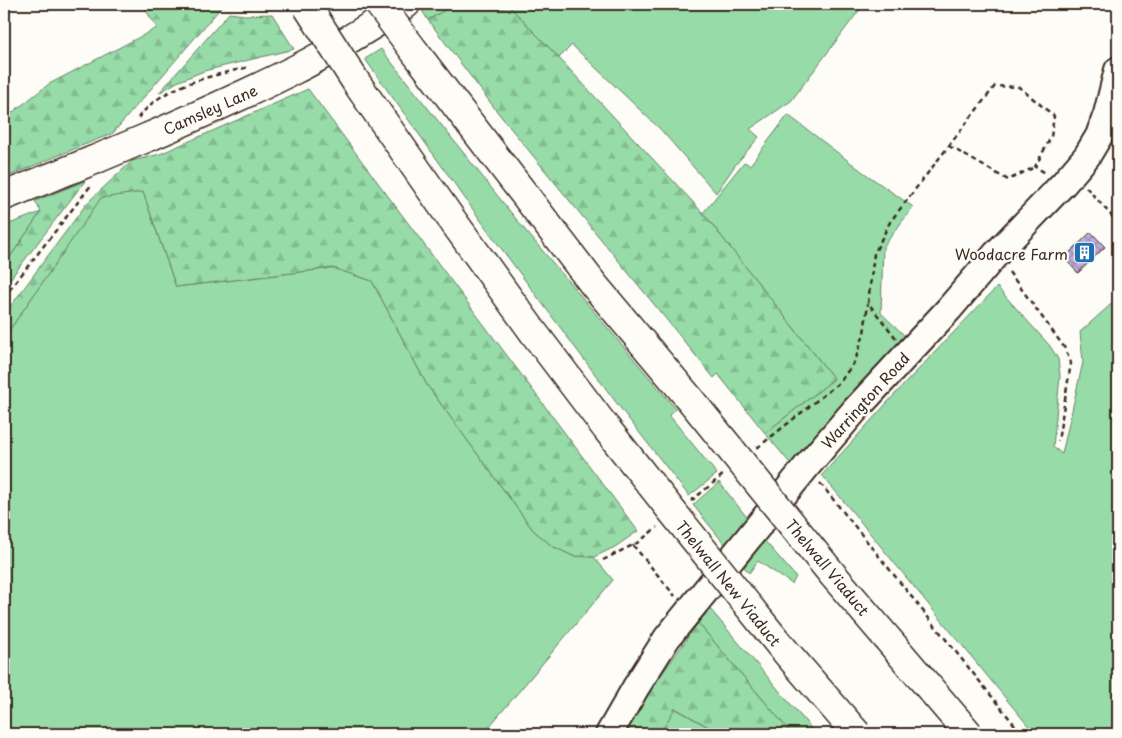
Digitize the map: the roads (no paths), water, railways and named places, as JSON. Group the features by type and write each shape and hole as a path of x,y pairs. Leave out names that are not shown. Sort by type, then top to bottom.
{"main road":[{"name":"Thelwall Viaduct","path":"379,4 594,285 833,575 968,734"},
{"name":"Camsley Lane","path":"4,196 150,136 295,70 362,32 406,4"},
{"name":"Thelwall New Viaduct","path":"306,5 358,85 450,217 606,428 779,644 857,734"}],"street":[{"name":"Warrington Road","path":"608,734 667,638 807,466 856,409 949,309 996,254 1069,178 1087,156 1099,136 1108,114 1118,70"}],"place":[{"name":"Woodacre Farm","path":"1084,253"}]}
